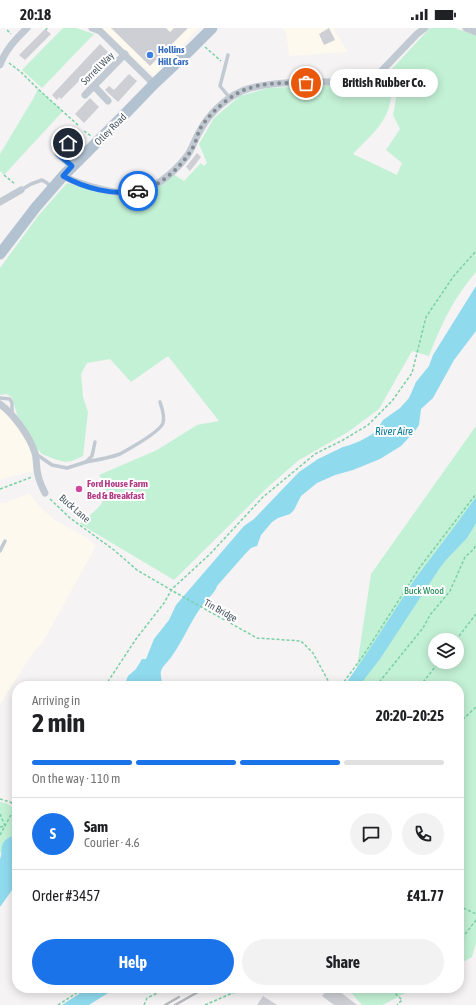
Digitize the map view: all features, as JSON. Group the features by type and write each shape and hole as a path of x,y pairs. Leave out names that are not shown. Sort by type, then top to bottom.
{"main road":[{"name":"Otley Road","path":"0,254 52,188 72,166 212,28"}],"street":[{"path":"1,61 10,46 27,28"},
{"path":"92,28 100,31 154,84"},
{"path":"63,176 72,181 112,192 127,193 143,190 160,182 178,166 193,147 200,130 207,119 224,102 240,91 258,86 280,83 370,83 425,28"},
{"path":"466,28 476,32"},
{"name":"Sorrell Way","path":"84,95 125,54"},
{"path":"94,86 108,101"},
{"path":"72,166 58,154 76,133"},
{"path":"0,202 21,190"},
{"name":"Buck Lane","path":"0,404 22,429 35,454 38,476 45,493"}],"lane":[{"path":"228,55 220,86 230,98"},
{"path":"21,190 42,180 52,188"},
{"path":"0,398 10,399 12,403 12,416"},
{"path":"35,454 52,465 67,468 120,454 160,428 164,422 160,402"},
{"path":"86,462 92,456 94,442"},
{"path":"0,551 5,541"}],"path":[{"path":"199,41 225,65"},
{"path":"1,61 21,72 97,142"},
{"path":"4,175 21,190"},
{"path":"108,681 136,639 164,603 172,589 210,554 263,497 315,454 368,425 392,401 412,373 426,316 453,277 476,251"},
{"path":"0,489 38,476"},
{"name":"Buck Lane","path":"45,493 70,518 114,550 137,570 172,589 178,594"},
{"path":"345,681 365,653 420,567 476,494"},
{"path":"380,681 423,628 430,615 450,591 465,557 474,549 476,544"},
{"name":"Tin Bridge","path":"178,594 257,638 301,641 313,652 328,681"},
{"path":"461,633 476,614"},
{"path":"424,681 433,669"},
{"path":"464,718 476,707"},
{"path":"0,799 12,803"},
{"path":"0,835 12,813"},
{"path":"0,814 5,826"},
{"path":"0,827 5,826"},
{"path":"464,908 476,914"},
{"path":"464,936 476,920"},
{"path":"58,1005 76,993"},
{"path":"144,1005 147,998 158,993"},
{"path":"205,1005 233,993"},
{"path":"395,993 402,1000 397,1005"}],"shaded area":[{"path":"101,28 199,28 154,76"},
{"path":"281,28 333,28 348,52 289,56 286,32"},
{"path":"0,407 17,423 26,438 32,454 34,471 0,480"},
{"path":"29,493 41,508 55,520 87,538 96,546 43,642 34,651 15,681 12,681 12,686 0,705 0,503 5,503"}],"green space":[{"path":"63,28 76,28 94,34 42,88 22,70"},
{"path":"430,28 454,28 476,35 476,272 454,302 429,356 412,351 379,409 348,432 299,460 268,487 174,580 80,524 98,508 105,497 104,484 99,475 157,450 197,425 219,421 168,356 131,382 110,359 87,363 81,374 83,397 88,412 83,456 72,461 65,462 42,454 36,448 18,418 12,397 6,394 0,395 0,268 38,216 67,183 117,196 142,193 173,174 184,181 201,163 204,166 207,163 199,144 214,118 240,96 268,88 337,85 364,88 380,81 386,74 390,81 391,90 390,104 387,113 378,128 353,154 397,175 402,163 386,150 400,129 393,115 396,99 396,88 390,71"},
{"path":"38,89 63,111 4,175 0,171 0,154"},
{"name":"Buck Wood","path":"476,426 476,942 472,957 464,961 464,681 355,681 371,574"},
{"path":"0,802 6,803 12,807 12,836 0,854"},
{"path":"351,993 405,993 383,1005 362,1005"}],"water":[{"name":"River Aire","path":"476,286 476,331 454,360 433,398 421,409 419,425 415,431 401,446 380,459 317,483 301,496 294,510 290,514 278,518 272,522 261,535 257,546 251,548 246,553 204,603 171,658 162,669 162,681 126,681 128,676 136,669 142,659 146,659 154,639 169,620 176,605 244,526 254,519 299,472 318,459 360,441 377,430 383,420 400,408 409,398 416,382 429,366 433,355"},
{"path":"476,497 476,523 467,538 439,569 380,659 363,681 347,681 415,579"},
{"path":"12,836 12,890 0,907 0,859 3,843"},
{"path":"80,993 108,993 89,1005 62,1005"}],"building":[{"name":"Hollins Hill Cars","path":"111,28 166,28 170,32 174,28 188,28 150,66"},
{"path":"329,28 335,40 324,45 319,34"},
{"path":"45,29 51,34 25,60 19,55"},
{"path":"100,44 108,52 61,99 59,97 57,100 52,95"},
{"path":"129,74 137,81 118,102 105,90 109,86 114,90"},
{"path":"90,98 99,107 84,123 75,114"},
{"path":"197,153 201,157 190,171 186,167"},
{"path":"325,993 341,993 357,1005 334,1005 322,996"},
{"path":"263,996 277,1005 257,1005"}],"railway":[{"path":"175,1005 196,993"},
{"path":"165,1005 179,997"}],"way so far":[{"path":"138,191 160,182 178,166 193,147 200,130 207,119 224,102 240,91 258,86 280,83 306,83"}],"place":[{"name":"Hollins Hill Cars","path":"150,55"},
{"name":"British Rubber Co.","path":"306,83"},
{"name":"Ford House Farm Bed & Breakfast","path":"79,489"}],"route":[{"path":"68,143 58,154 72,166 63,176 72,181 112,192 127,193 138,191"}]}
